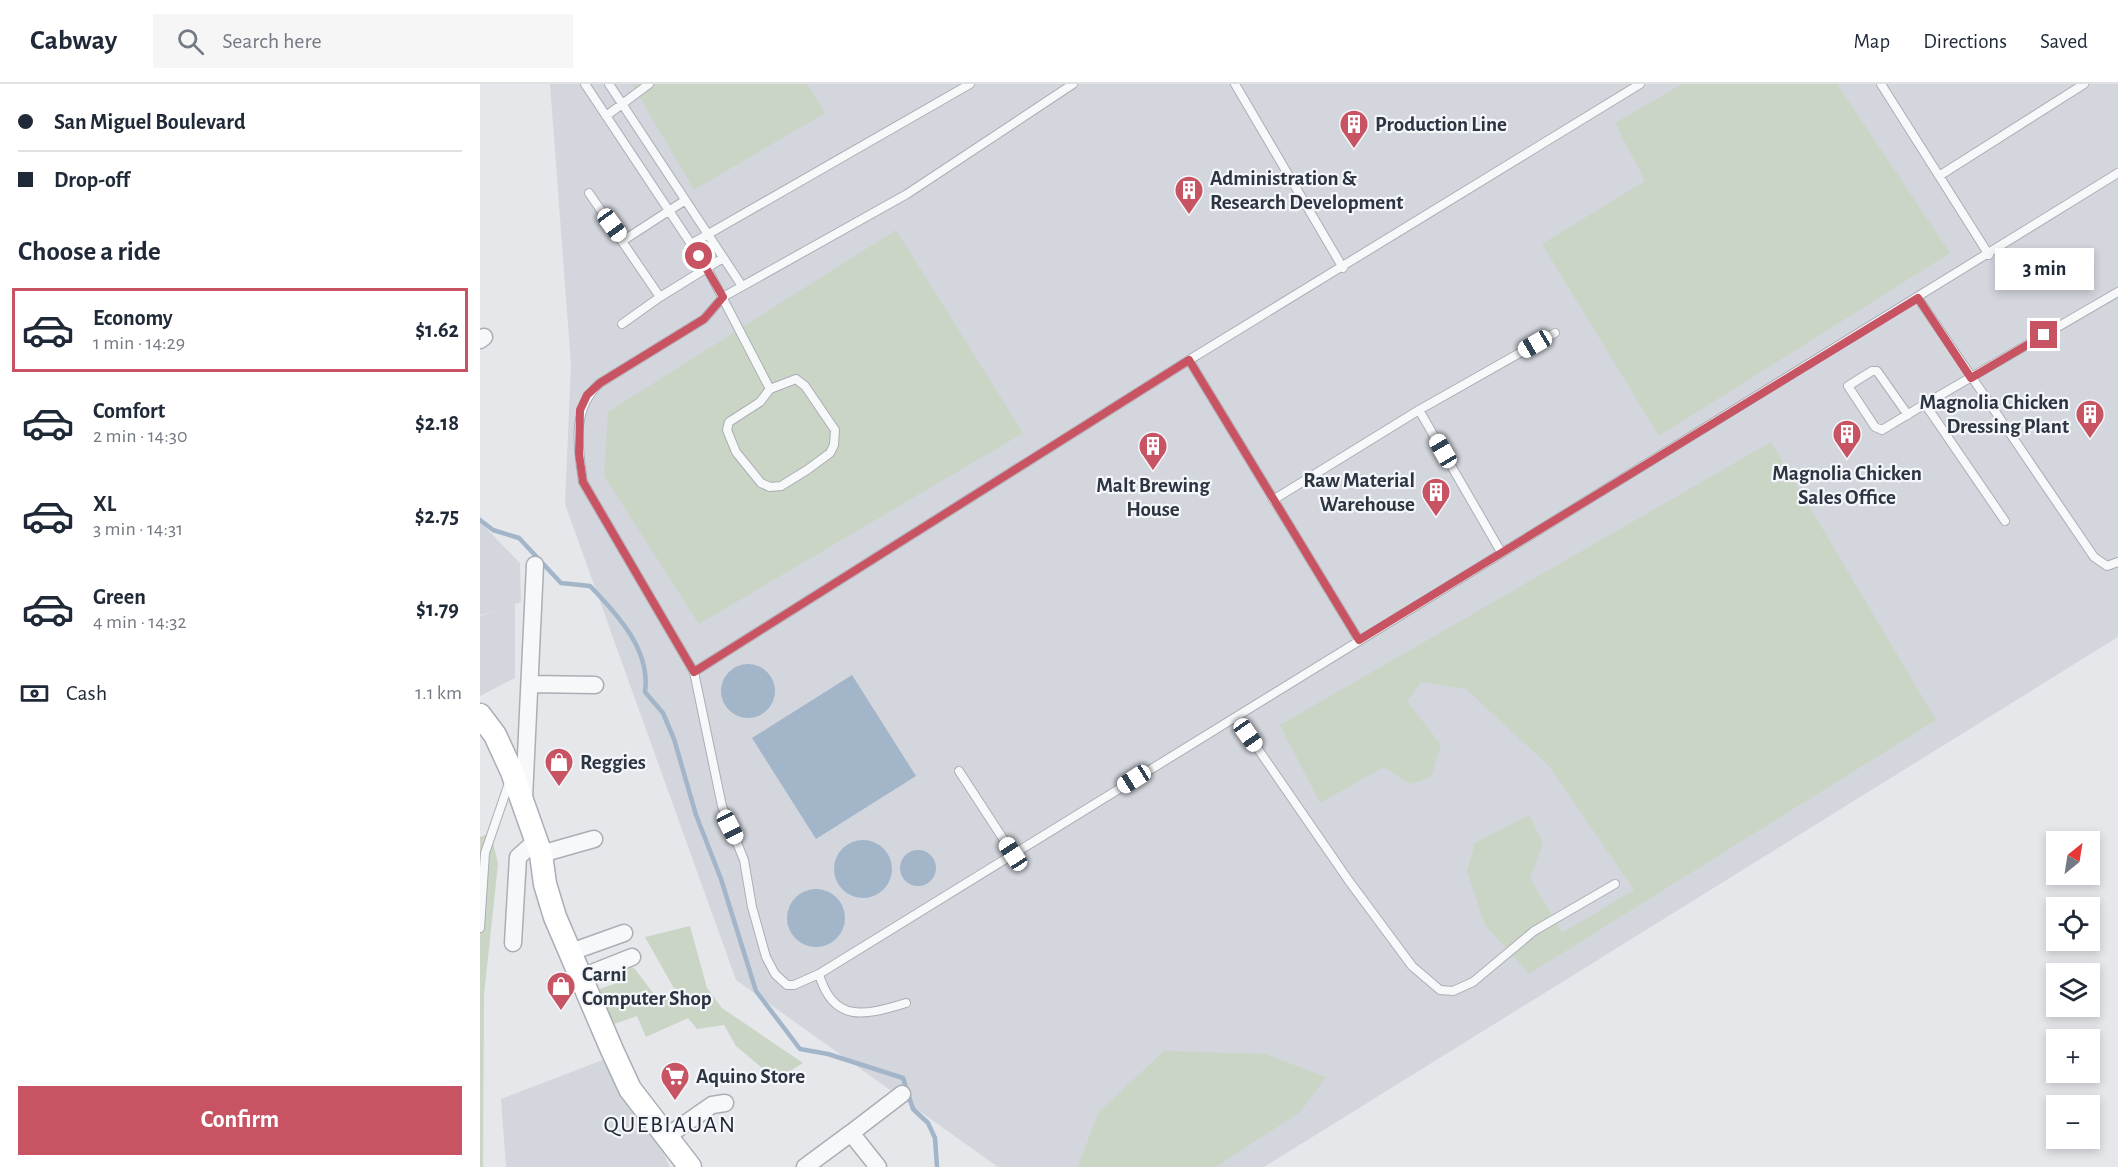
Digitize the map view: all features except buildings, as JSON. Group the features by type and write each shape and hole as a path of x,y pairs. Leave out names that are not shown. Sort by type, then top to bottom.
{"street":[{"path":"524,801 535,565"},
{"path":"530,684 595,686"},
{"path":"480,715 495,735 524,801 539,848 545,884 555,917 571,952 579,978 630,1089 690,1167"},
{"path":"513,943 518,857 539,848 594,839"},
{"path":"571,952 624,933"},
{"path":"579,978 632,957"},
{"path":"805,1167 829,1160 851,1133 902,1094"},
{"path":"666,1137 712,1105 725,1103"},
{"path":"851,1133 878,1167"}],"lane":[{"path":"585,84 707,268 770,389"},
{"path":"609,84 742,286"},
{"path":"606,116 649,84"},
{"path":"691,244 970,84"},
{"path":"1073,84 907,194 723,297 704,319 600,383 587,395 580,410 579,454 583,482 694,672 722,806 744,860 752,907 766,957 776,975 787,985 794,986 819,974 1501,552 1989,255 2118,173"},
{"path":"1235,84 1343,268"},
{"path":"694,672 1189,360 1343,268 1640,84"},
{"path":"1881,84 1989,255"},
{"path":"1939,176 2084,84"},
{"path":"590,194 624,240 660,297"},
{"path":"624,240 684,201"},
{"path":"622,324 660,297 723,258"},
{"path":"1908,415 1877,371 1872,371 1848,386 1882,430 1908,415 1925,404 2118,292"},
{"path":"1918,298 2094,557 2107,566 2118,562"},
{"path":"1273,500 1419,410 1555,333"},
{"path":"1189,360 1359,640"},
{"path":"796,379 805,386 835,430 835,438 830,453 781,486 770,487 753,476 736,452 727,430 729,422 760,402 770,389 796,379"},
{"path":"1925,404 2005,521"},
{"path":"1419,410 1501,552"},
{"path":"1236,717 1349,881 1412,966 1440,990 1453,991 1473,982 1534,931 1615,884"},
{"path":"959,771 1013,854"},
{"path":"480,928 485,853 512,772"},
{"path":"819,974 825,993 835,1005 848,1012 883,1010 906,1003"}],"shaded area":[{"path":"550,84 2118,84 2118,637 1264,1167 998,1167 736,980 565,504 571,365"},
{"path":"480,522 520,563 521,602 515,604 515,678 480,696 480,616 498,610 480,615"},
{"path":"605,1059 644,1112 670,1167 506,1167 501,1099"}],"green space":[{"path":"632,84 807,84 825,113 694,190"},
{"path":"1682,84 1837,84 1950,253 1659,436 1542,244 1645,181 1615,123"},
{"path":"896,230 1023,433 699,624 604,476 608,412"},
{"path":"1771,442 1936,720 1529,974 1485,925 1467,871 1475,843 1529,815 1543,843 1530,878 1562,933 1634,890 1549,766 1466,689 1421,682 1407,701 1441,745 1431,777 1410,784 1384,767 1320,803 1280,725"},
{"path":"491,833 498,864 484,995 483,1167 480,1167 480,837"},
{"path":"690,926 707,988 722,1008 803,1063 776,1080 736,1046 724,1025 697,1029 688,1018 646,1037 637,1016 602,1028 588,993 620,982 614,966 622,961 635,969 659,1001 676,992 645,937"},
{"path":"1164,1051 1265,1054 1326,1077 1300,1112 1216,1167 1078,1167 1098,1113"}],"water":[{"path":"748,664 758,666 767,672 773,681 775,691 773,701 767,710 758,716 748,718 738,716 729,710 723,701 721,691 723,681 729,672 738,666"},
{"path":"852,675 916,776 816,839 752,738"},
{"path":"863,840 879,845 887,853 892,869 887,885 879,893 863,898 847,893 839,885 834,869 839,853 847,845"},
{"path":"918,850 931,855 936,868 931,881 918,886 905,881 900,868 905,855"},
{"path":"810,889 822,889 837,897 845,912 845,924 837,939 822,947 810,947 795,939 787,924 787,912 795,897"}],"waterway":[{"path":"480,520 493,530 519,538 561,583 590,586 621,621 637,647 643,662 645,692 663,713 674,739 696,815 721,879 756,991 800,1049 828,1054 903,1078 913,1109 928,1123 935,1138 937,1167"}],"place":[{"name":"Production Line","path":"1354,150"},
{"name":"Administration & Research Development","path":"1189,216"},
{"name":"Magnolia Chicken Dressing Plant","path":"2090,440"},
{"name":"Magnolia Chicken Sales Office","path":"1847,460"},
{"name":"Malt Brewing House","path":"1153,472"},
{"name":"Raw Material Warehouse","path":"1436,518"},
{"name":"Reggies","path":"559,788"},
{"name":"Carni Computer Shop","path":"561,1012"},
{"name":"Aquino Store","path":"675,1102"}],"district":[{"name":"QUEBIAUAN","path":"670,1124"}],"route":[{"path":"699,256 723,297 704,319 592,389 580,410 579,454 583,482 694,672 1066,440 1189,360 1359,640 1918,298 1971,378 2044,335"}]}
